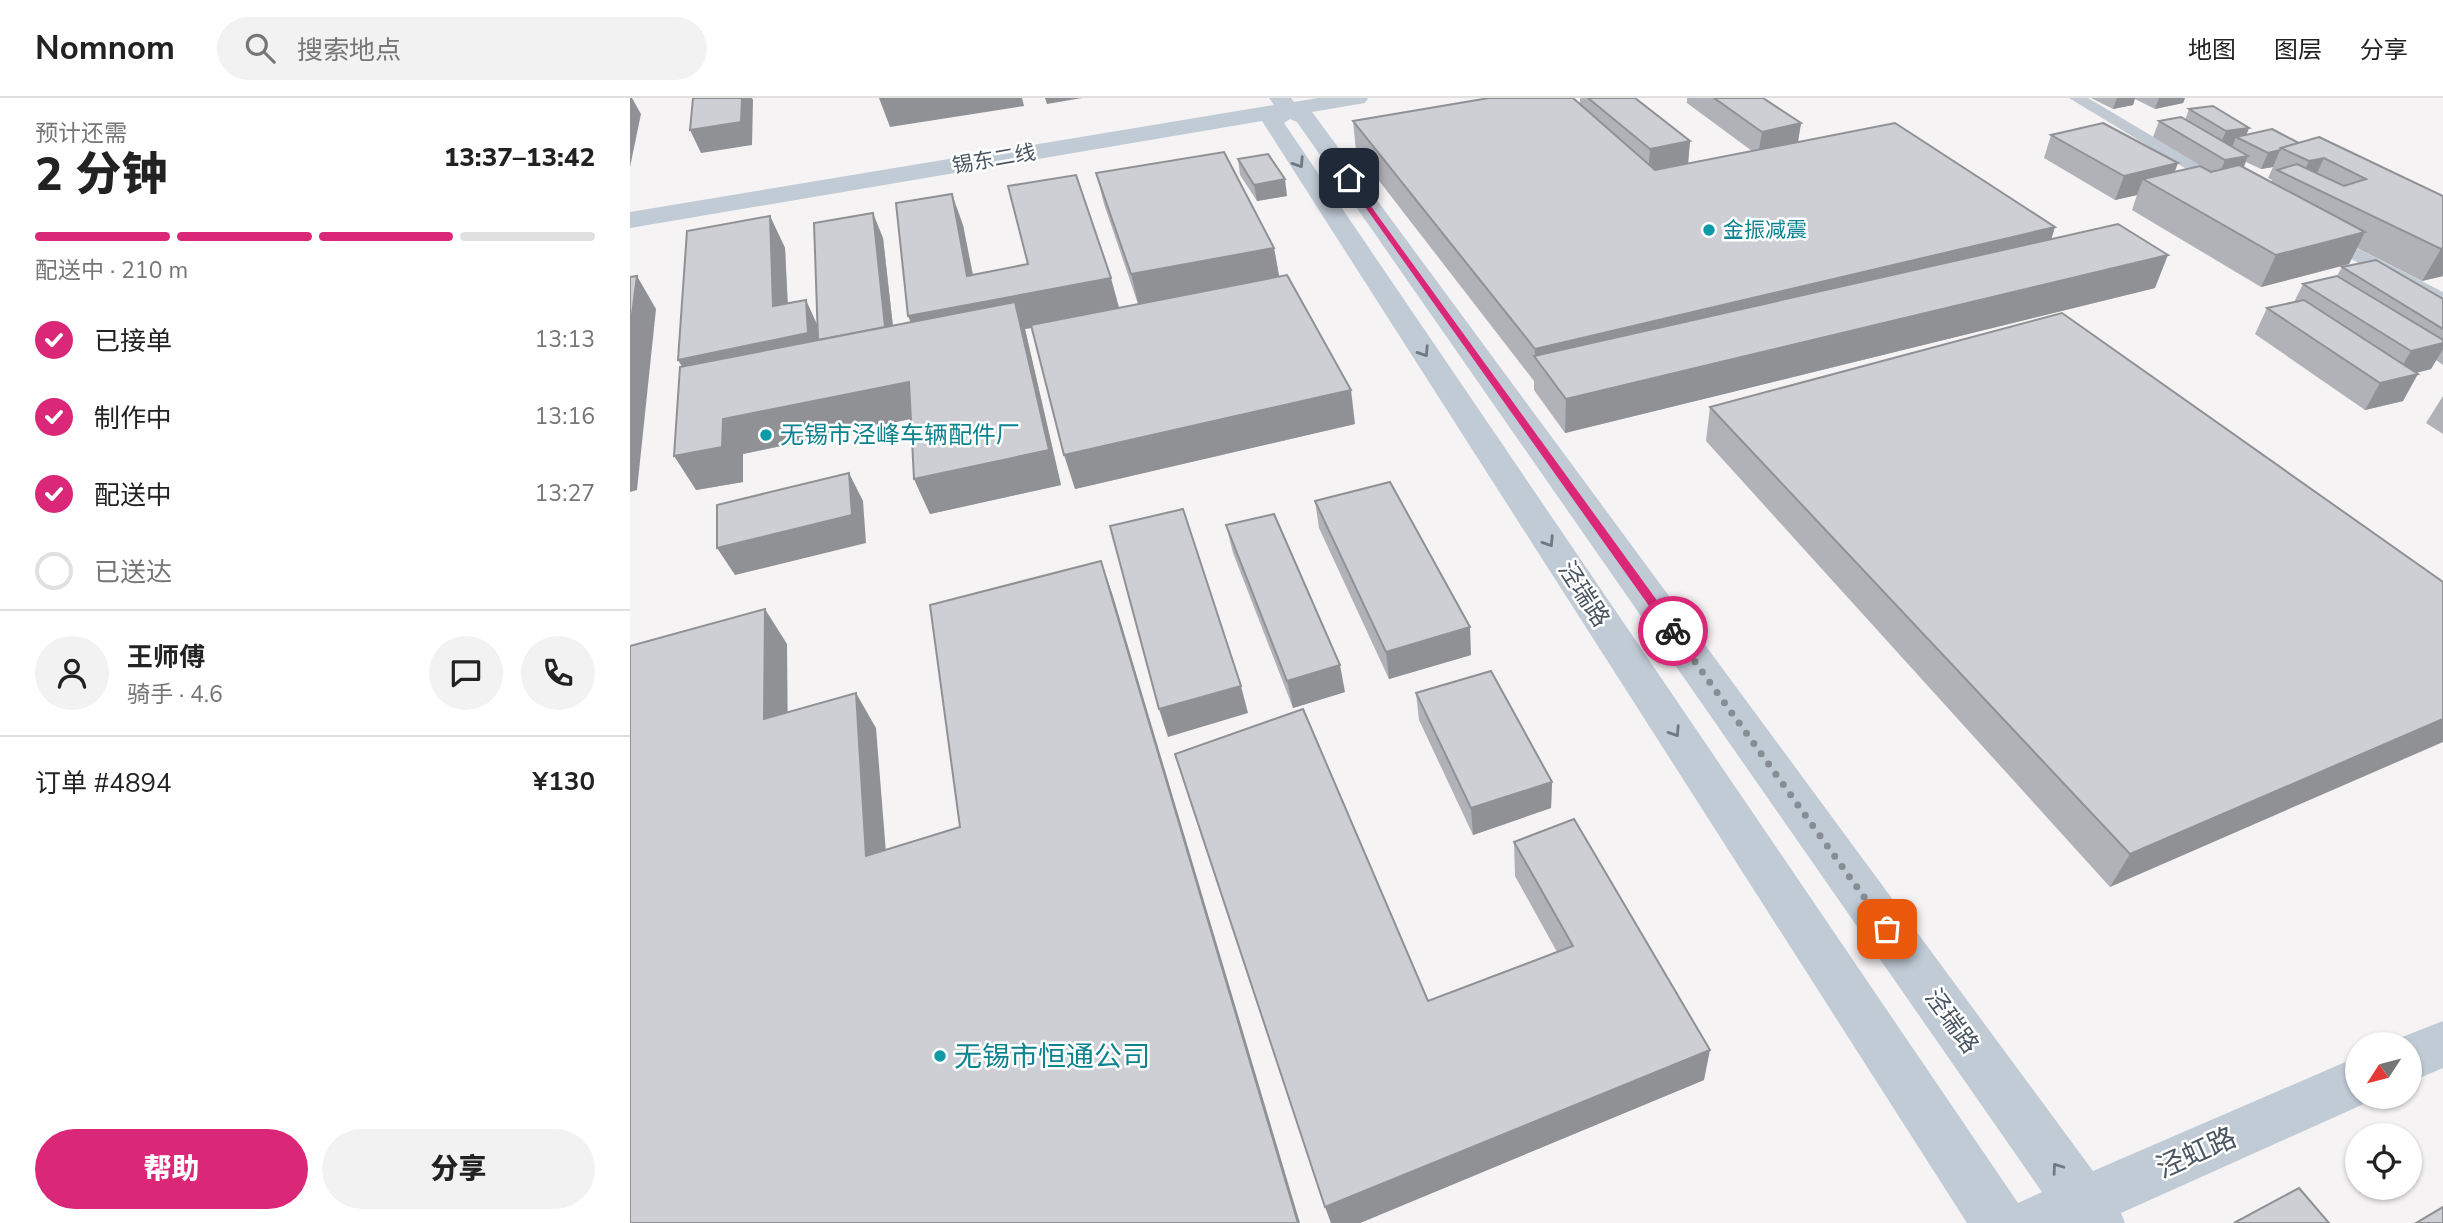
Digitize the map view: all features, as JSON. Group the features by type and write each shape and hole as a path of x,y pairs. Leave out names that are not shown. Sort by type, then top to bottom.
{"street":[{"name":"锡东二线","path":"630,220 1284,104 1357,98"},
{"path":"2077,98 2242,194"},
{"name":"泾瑞路","path":"1999,1223 1272,122 1284,104 1305,117 2090,1213"},
{"path":"2301,225 2443,300"},
{"path":"2422,1053 2443,1044"},
{"name":"泾虹路","path":"2036,1223 2090,1213 2345,1088"}],"building":[{"path":"693,98 742,98 741,122 690,130"},
{"name":"金振减震","path":"1489,98 1573,98 1655,170 1895,123 2055,227 1535,349 1353,121"},
{"path":"1588,98 1635,98 1690,141 1650,149"},
{"path":"1714,98 1763,98 1801,123 1762,132"},
{"path":"2213,106 2249,128 2226,131 2189,109"},
{"path":"2181,117 2248,156 2225,160 2159,121"},
{"path":"2103,123 2178,163 2124,176 2051,135"},
{"path":"2272,129 2299,143 2268,153 2236,137"},
{"path":"2319,137 2443,196 2443,248 2277,170 2297,164 2344,186 2366,179 2324,158 2309,161 2281,148"},
{"path":"1224,152 1274,248 1131,274 1096,173"},
{"path":"1268,154 1285,179 1254,185 1238,159"},
{"path":"2239,165 2365,232 2276,255 2143,179 2200,166 2211,172"},
{"path":"1076,175 1111,278 908,316 896,203 952,194 967,276 1028,264 1008,186"},
{"path":"873,213 885,327 818,340 814,223"},
{"path":"770,216 773,306 806,300 808,333 678,360 687,231"},
{"path":"2118,224 2168,255 1566,399 1534,356"},
{"path":"2376,260 2443,299 2443,329 2342,267"},
{"path":"1287,275 1351,390 1064,455 1031,325"},
{"path":"637,276 630,330 630,277"},
{"path":"2337,276 2443,340 2443,343 2411,351 2303,284"},
{"path":"2304,300 2418,374 2380,383 2267,308"},
{"path":"1015,302 1049,450 914,479 909,382 723,419 722,447 674,456 680,367"},
{"path":"2062,313 2443,582 2443,719 2130,854 1710,407"},
{"path":"849,473 852,515 717,548 717,505"},
{"path":"1390,482 1470,627 1386,652 1315,501"},
{"path":"1183,509 1241,686 1159,709 1110,526"},
{"path":"1274,514 1340,665 1287,681 1226,525"},
{"name":"无锡市恒通公司","path":"1101,561 1298,1223 630,1223 630,646 765,609 764,719 856,693 866,856 960,827 930,605"},
{"path":"1491,671 1552,782 1471,808 1416,693"},
{"path":"1303,709 1428,1001 1573,946 1514,842 1574,819 1710,1050 1325,1207 1175,754"},
{"path":"2299,1188 2329,1223 2234,1223"},
{"path":"2443,1207 2443,1223 2416,1223"}],"way so far":[{"path":"1673,631 1887,929"}],"place":[{"name":"金振减震","path":"1709,230"},
{"name":"无锡市泾峰车辆配件厂","path":"766,435"},
{"name":"无锡市恒通公司","path":"940,1056"}],"route":[{"path":"1349,178 1673,631"}]}
